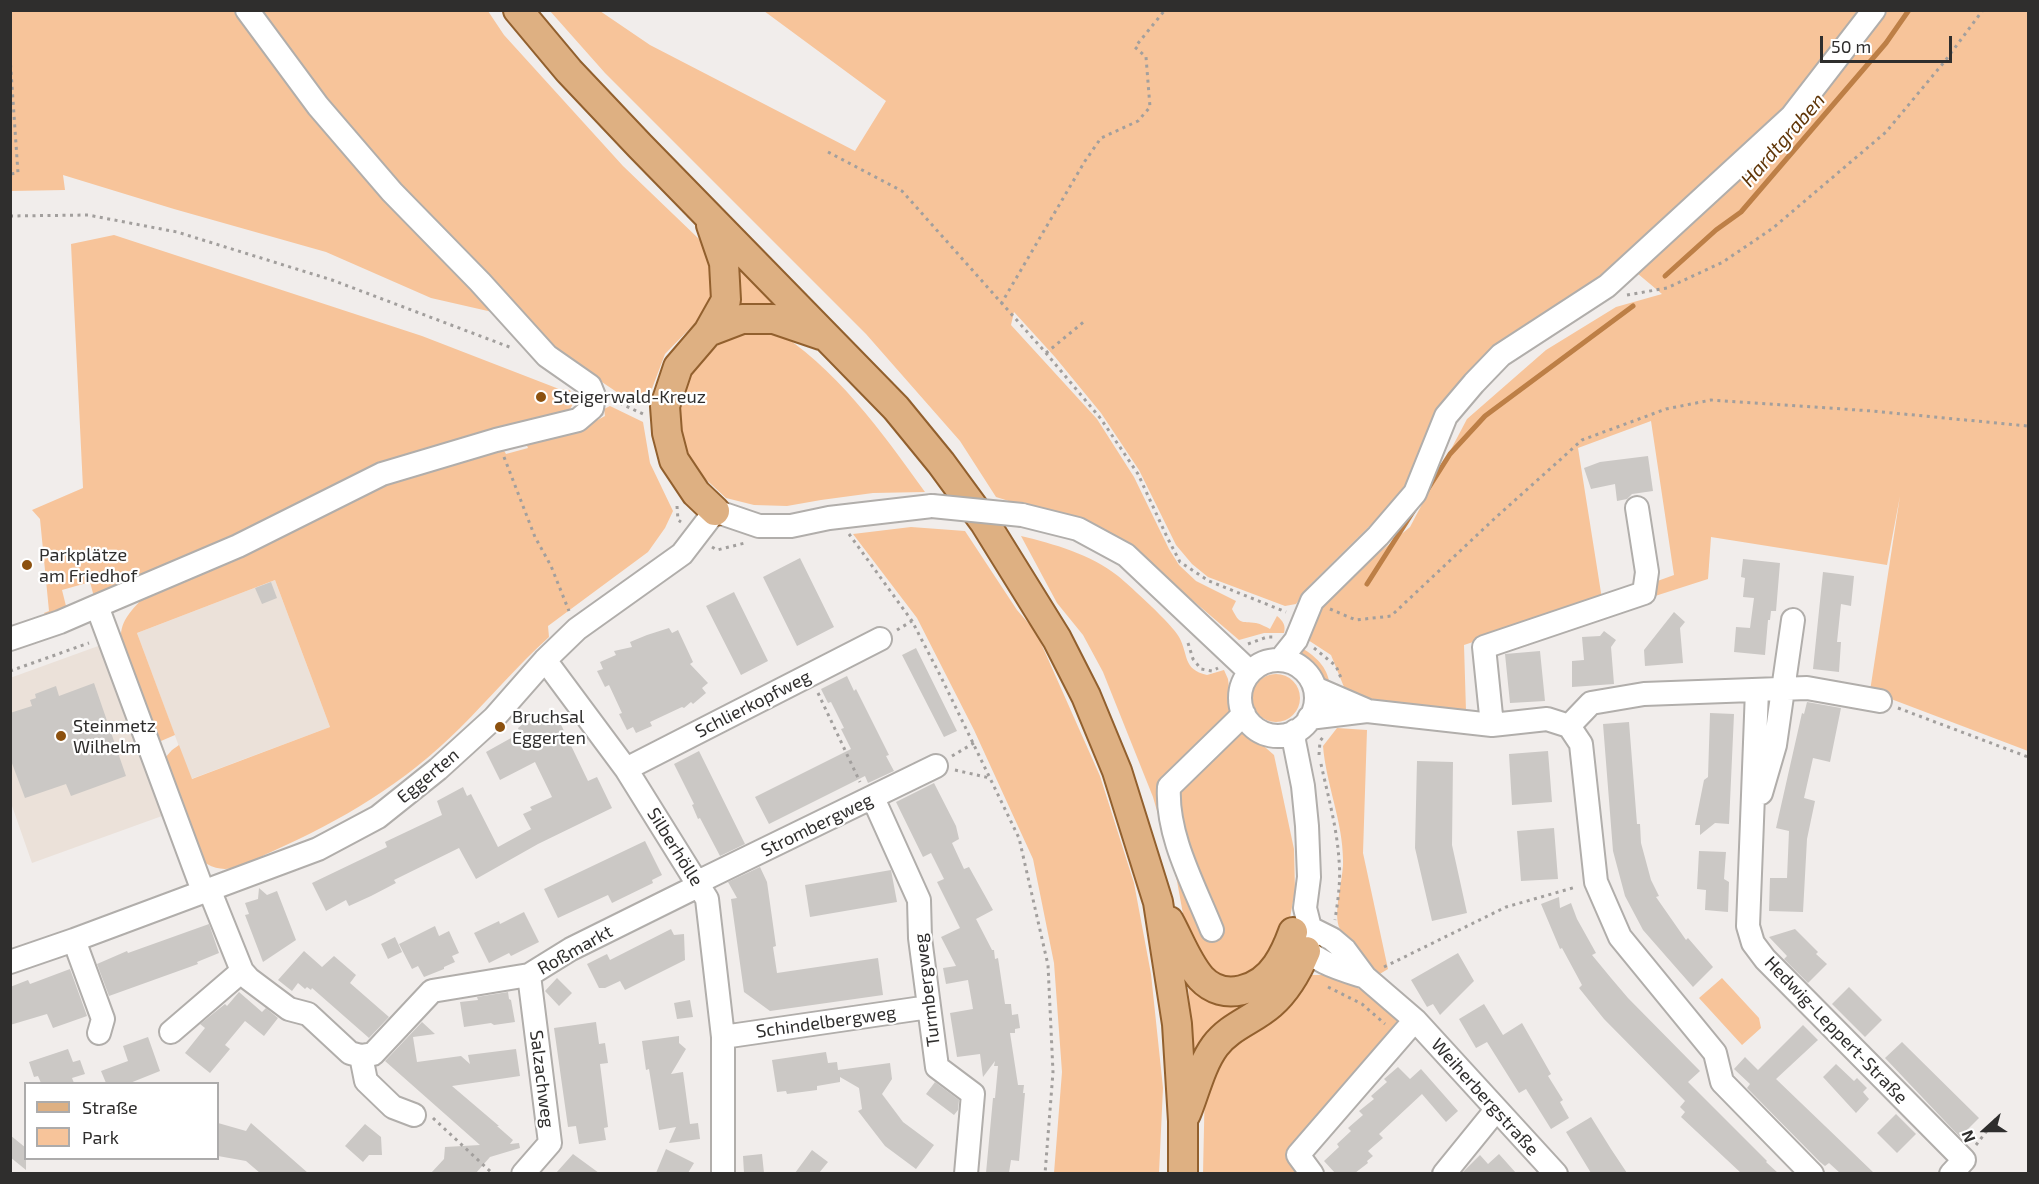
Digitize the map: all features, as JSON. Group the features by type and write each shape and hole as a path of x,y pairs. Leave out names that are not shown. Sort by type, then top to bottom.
{"main road":[{"path":"518,10 570,71 896,408 941,463 986,524 1057,639 1086,696 1117,771 1142,844 1158,902 1177,1024 1183,1121 1183,1173"},
{"path":"708,216 724,262 726,300 708,332 678,367 665,406 667,433 675,460 696,494 715,511"},
{"path":"708,332 742,319 774,319 828,337"},
{"path":"1158,902 1202,980 1226,992 1238,992 1262,982 1304,929"},
{"path":"1183,1121 1205,1064 1215,1047 1235,1027 1271,1005 1299,968 1304,929"}],"street":[{"path":"10,639 60,622 238,546 382,474 496,440 578,420 592,408 594,396 590,386 547,356 480,282 392,192 318,106 247,10"},
{"path":"1280,660 1296,640 1308,610 1415,493 1446,416 1474,383 1501,355 1607,286 1792,116 1874,10"},
{"path":"715,511 759,526 791,526 829,518 932,506 1022,515 1078,530 1126,555 1250,672"},
{"path":"1492,725 1484,647 1644,593 1647,572 1637,508"},
{"name":"Eggerten","path":"10,962 318,849 378,817 438,770 494,718 545,660 577,629 682,554 715,511"},
{"path":"97,606 206,890 242,971 249,979 289,1009 308,1014 350,1053 361,1056 366,1081 393,1107 414,1115"},
{"name":"Hedwig-Leppert-Straße","path":"1752,826 1775,745 1793,620"},
{"name":"Schlierkopfweg","path":"626,769 880,639"},
{"path":"1296,640 1296,657 1301,668"},
{"name":"Silberhölle","path":"545,660 626,769 707,899 723,1037 723,1173"},
{"path":"1304,929 1309,876 1303,786 1294,741 1302,725 1316,701 1315,688 1310,677 1301,668 1291,662 1280,660 1269,661 1250,672 1242,683 1240,697 1244,714 1249,722 1260,731 1273,735 1283,735 1302,725 1338,706"},
{"path":"1315,688 1338,706 1367,711 1492,725 1547,719 1569,726 1581,744 1596,882 1620,937 1715,1053 1722,1082 1812,1173"},
{"path":"1569,726 1591,703 1644,693 1807,688 1880,702"},
{"name":"Hedwig-Leppert-Straße","path":"1757,690 1748,926 1753,943 1764,959 1958,1167"},
{"path":"1212,930 1172,830 1167,807 1168,787 1244,714"},
{"path":"1273,735 1306,834"},
{"name":"Strombergweg","path":"699,884 936,766"},
{"name":"Turmbergweg","path":"871,799 919,900 920,938 937,1067 973,1094 966,1173"},
{"name":"Roßmarkt","path":"361,1056 373,1054 432,991 529,975 571,949 699,884"},
{"name":"Weiherbergstraße","path":"1304,929 1325,963 1377,974 1415,1020 1556,1173"},
{"path":"74,940 102,1020 99,1033"},
{"path":"171,1032 242,971"},
{"name":"Salzachweg","path":"523,1173 550,1143 529,975"},
{"name":"Schindelbergweg","path":"723,1037 929,1007"},
{"path":"1312,1173 1298,1155 1415,1020"},
{"path":"1444,1173 1496,1110"}],"path":[{"path":"1001,304 1084,161 1101,138 1138,121 1150,107 1146,57 1135,47 1165,10"},
{"path":"1607,286 1627,295 1667,288 1723,262 1773,228 1886,132 1946,61 1983,10"},
{"path":"10,57 18,173 10,174"},
{"path":"828,152 902,191 1046,353 1101,419 1138,474 1180,562 1209,581 1308,610 1356,620 1391,616 1582,440 1666,409 1711,400 1872,411 2028,426"},
{"path":"10,216 88,215 177,232 332,280 540,359 547,356"},
{"path":"1046,353 1086,320"},
{"path":"594,396 609,399 648,416"},
{"path":"496,440 535,537 551,566 577,629"},
{"path":"846,530 912,621 1019,838 1048,966 1053,1072 1045,1173"},
{"path":"10,671 108,637"},
{"path":"1296,640 1319,650 1336,666 1345,686 1334,723 1320,741 1319,754 1339,860 1339,887 1334,928"},
{"path":"809,675 871,799"},
{"path":"1880,702 2028,757"},
{"path":"936,766 974,743"},
{"path":"936,766 990,778"},
{"path":"1377,974 1506,908 1556,892"},
{"path":"414,1115 432,1117 493,1173"},
{"path":"1958,1167 1999,1115"}],"shaded area":[{"path":"275,580 330,727 191,779 137,633"},
{"path":"101,645 162,816 32,863 11,803 10,678"}],"green space":[{"path":"10,11 488,11 504,35 623,166 699,239 714,262 713,297 698,320 665,354 647,402 636,405 501,314 431,298 326,252 63,175 65,190 11,191"},
{"path":"550,11 600,11 650,45 855,151 886,101 764,11 2028,11 2028,751 1870,691 1900,496 1887,565 1711,537 1708,579 1652,597 1652,583 1674,575 1651,421 1578,448 1602,599 1464,645 1466,711 1371,701 1346,692 1331,655 1308,640 1323,599 1410,527 1467,419 1546,350 1616,307 1662,294 1625,263 1502,340 1431,424 1402,494 1309,586 1296,604 1285,606 1208,577 1192,564 1176,545 1139,470 1101,413 1014,312 1011,325 1097,419 1134,477 1179,565 1196,581 1236,601 1232,609 1241,621 1258,623 1270,629 1277,616 1284,625 1284,633 1264,633 1239,640 1163,575 1095,528 996,497 960,441 866,334 605,73"},
{"path":"114,235 422,336 559,389 570,390 574,402 568,413 234,540 94,597 90,582 62,590 67,610 47,618 44,613 49,611 40,519 32,510 83,488 71,244"},
{"path":"734,260 783,310 729,314"},
{"path":"770,327 816,361 856,402 925,492 873,493 787,506 754,505 726,498 699,473 683,445 679,424 679,404 691,372 721,342 740,330"},
{"path":"610,406 643,422 650,463 673,511 665,528 648,552 548,626 549,637 460,728 439,748 394,783 347,814 248,863 223,869 207,864 194,847 187,832 163,760 179,745 192,779 330,727 275,580 137,633 175,735 161,741 151,733 121,639 125,620 145,595 340,509 412,472 502,447 506,454 528,448 525,441 575,432 605,416 604,409"},
{"path":"911,527 965,531 1017,610 1036,632 1100,776 1134,883 1151,974 1163,1088 1159,1173 1054,1173 1062,1072 1054,963 1033,859 974,730 917,618 853,534"},
{"path":"1021,536 1059,546 1084,556 1107,568 1124,581 1175,631 1193,669 1207,675 1224,670 1228,679 1232,712 1241,730 1250,734 1274,755 1294,849 1295,891 1289,923 1273,958 1248,979 1214,977 1185,925 1177,881 1153,797 1103,672 1083,635 1057,603"},
{"path":"1302,648 1322,665 1330,688 1305,666 1301,654"},
{"path":"1276,674 1293,681 1300,698 1293,715 1276,722 1259,715 1252,698 1259,681"},
{"path":"1337,728 1367,730 1363,853 1388,969 1378,975 1347,940 1338,922 1343,868 1342,846 1323,746"},
{"path":"1299,952 1195,1059 1187,975 1206,993"},
{"path":"1309,975 1330,975 1372,995 1402,1024 1293,1156 1305,1173 1203,1174 1205,1081 1230,1039"},
{"path":"1722,978 1759,1018 1761,1028 1742,1045 1699,998"}],"building":[{"path":"1648,456 1653,491 1632,494 1627,499 1617,501 1615,484 1591,489 1584,468 1600,462"},
{"path":"800,558 834,627 797,646 763,577"},
{"path":"1743,559 1780,563 1776,611 1771,611 1770,620 1768,620 1765,655 1734,652 1736,627 1750,628 1754,598 1743,597 1745,578 1741,577"},
{"path":"1823,572 1854,576 1851,606 1841,604 1837,642 1841,642 1839,672 1813,669"},
{"path":"271,582 277,598 262,604 255,588"},
{"path":"734,592 768,661 741,675 706,606"},
{"path":"1674,612 1685,622 1680,628 1683,663 1645,666 1644,650"},
{"path":"669,628 672,633 678,630 693,662 690,664 708,683 702,688 706,693 693,704 691,702 684,708 650,722 652,726 636,733 633,727 627,730 609,685 605,687 597,671 603,669 600,662 616,655 614,651 632,647 630,642"},
{"path":"1604,631 1616,640 1611,647 1614,684 1572,687 1572,661 1584,660 1582,637 1600,636"},
{"path":"916,648 957,731 944,737 902,655"},
{"path":"1540,651 1545,701 1510,703 1505,654"},
{"path":"847,676 854,691 856,689 889,755 886,756 894,771 868,783 865,776 769,824 755,797 851,749 831,702 828,703 821,689"},
{"name":"Steinmetz Wilhelm","path":"94,683 126,776 71,796 66,784 25,798 10,758 10,713 32,706 30,700 36,698 35,694 56,686 59,696"},
{"path":"1807,702 1841,708 1830,762 1813,758 1804,798 1815,801 1807,839 1803,912 1769,911 1770,878 1787,878 1789,831 1776,828 1802,713 1804,714"},
{"path":"554,710 588,781 597,777 612,808 538,844 476,879 459,848 394,880 396,883 371,896 349,906 346,900 326,911 312,883 387,847 385,842 442,815 437,801 463,787 467,796 471,794 498,847 531,829 523,814 532,810 530,807 552,797 535,762 500,780 486,752 520,733 518,728 524,723"},
{"path":"1710,713 1734,714 1729,824 1715,823 1700,835 1700,825 1695,825 1704,780 1708,777"},
{"path":"1629,722 1637,824 1640,824 1641,843 1651,880 1659,896 1656,897 1686,940 1688,938 1713,967 1693,987 1643,930 1625,896 1613,851 1603,724"},
{"path":"699,751 745,844 720,856 700,818 698,819 692,805 694,804 674,764"},
{"path":"1548,751 1552,802 1512,805 1509,754"},
{"path":"1417,761 1453,762 1452,845 1467,913 1432,921 1415,848"},
{"path":"934,783 956,826 959,839 952,843 964,869 969,867 993,910 976,919 994,950 995,959 998,958 1005,1004 1011,1004 1012,1015 1018,1014 1020,1028 1015,1029 1015,1033 1010,1033 1018,1085 1024,1085 1023,1093 1025,1093 1019,1161 1011,1160 1009,1173 986,1173 998,1066 994,1066 995,1061 983,1077 980,1054 957,1057 950,1013 973,1009 968,980 946,984 943,968 956,966 941,937 960,928 937,882 944,879 931,853 923,857 896,802"},
{"path":"1554,828 1558,879 1521,881 1517,831"},
{"path":"645,841 662,875 652,880 653,883 612,903 608,895 558,918 544,889"},
{"path":"1699,851 1726,852 1724,879 1729,882 1728,912 1705,910 1706,890 1697,889"},
{"path":"760,867 767,882 776,946 773,947 777,973 878,958 883,995 770,1011 744,992 731,899 737,898 728,882"},
{"path":"891,870 897,902 810,917 805,885"},
{"path":"259,888 267,895 277,891 296,940 263,962 245,915 249,914 245,903 258,899"},
{"path":"1559,897 1560,908 1571,903 1596,953 1592,955 1628,998 1700,1071 1688,1082 1778,1173 1741,1173 1681,1117 1685,1112 1680,1107 1685,1101 1604,1019 1579,988 1582,985 1562,948 1560,949 1541,904"},
{"path":"524,912 539,942 511,956 509,953 489,963 474,933"},
{"path":"209,924 219,953 197,962 198,964 109,996 97,964 127,951 128,953"},
{"path":"435,926 439,936 449,931 459,953 452,956 455,962 424,977 418,966 412,969 399,944"},
{"path":"671,929 674,935 684,934 685,960 625,990 620,981 605,988 599,988 587,964 607,954 610,960"},
{"path":"1795,929 1827,964 1808,983 1784,959 1787,956 1769,937"},
{"path":"395,937 402,952 388,959 381,944"},
{"path":"304,951 322,967 334,956 356,975 350,983 389,1017 369,1038 312,988 311,990 307,987 305,989 298,983 292,991 278,980"},
{"path":"1458,953 1474,981 1440,1015 1433,1004 1427,1007 1411,980"},
{"path":"70,969 87,1016 53,1028 47,1014 10,1025 10,987 28,980 30,984"},
{"path":"557,978 572,993 559,1006 545,991"},
{"path":"1849,987 1882,1020 1865,1037 1832,1004"},
{"path":"239,992 262,1012 266,1008 278,1018 264,1036 245,1021 225,1045 230,1049 210,1073 185,1053 205,1028 200,1024 225,1004 227,1006"},
{"path":"508,992 515,1022 464,1027 460,1002"},
{"path":"690,1000 693,1017 677,1019 674,1003"},
{"path":"1484,1004 1503,1035 1522,1023 1551,1074 1548,1076 1563,1100 1560,1102 1569,1118 1551,1129 1526,1089 1519,1093 1487,1042 1476,1048 1459,1019"},
{"path":"422,1022 435,1034 413,1037 417,1062 461,1056 470,1064 468,1055 516,1049 520,1076 452,1086 513,1140 510,1144 519,1143 520,1148 490,1157 476,1173 431,1173 444,1159 445,1147 480,1145 385,1061"},
{"path":"596,1022 599,1044 605,1043 608,1063 600,1064 608,1127 604,1128 606,1140 579,1144 576,1126 568,1127 554,1028"},
{"path":"1803,1025 1818,1040 1776,1079 1874,1173 1840,1173 1829,1163 1825,1166 1747,1088 1750,1084 1734,1069 1745,1057 1758,1070"},
{"path":"679,1036 679,1043 686,1049 671,1074 683,1072 690,1124 698,1123 700,1139 669,1143 676,1127 659,1130 642,1041"},
{"path":"148,1037 160,1071 132,1082 106,1082 101,1071 128,1061 123,1046"},
{"path":"1902,1042 1979,1118 1960,1137 1885,1058"},
{"path":"68,1049 73,1062 80,1060 85,1074 72,1078 74,1082 41,1082 38,1076 34,1077 29,1062"},
{"path":"826,1052 828,1063 837,1062 838,1070 890,1063 892,1079 882,1094 903,1122 934,1145 916,1169 885,1146 858,1111 862,1109 859,1088 840,1077 840,1082 817,1086 817,1090 787,1094 786,1091 777,1092 772,1060"},
{"path":"1836,1064 1854,1081 1857,1078 1867,1088 1863,1092 1869,1099 1856,1113 1823,1077"},
{"path":"1398,1067 1410,1079 1421,1069 1458,1111 1446,1122 1422,1094 1379,1134 1383,1138 1368,1151 1373,1156 1367,1161 1368,1163 1355,1173 1335,1173 1324,1161 1351,1131 1348,1128 1363,1115 1359,1111 1374,1099 1371,1096 1387,1082 1384,1079"},
{"path":"935,1082 959,1100 958,1110 954,1115 926,1094"},
{"path":"1896,1114 1916,1134 1897,1153 1877,1133"},
{"path":"1591,1117 1627,1173 1591,1173 1566,1132"},
{"path":"219,1123 246,1131 251,1123 308,1173 260,1173 246,1161 219,1156"},
{"path":"365,1124 381,1137 382,1155 369,1155 363,1162 345,1146"},
{"path":"10,1135 24,1146 26,1170 10,1157"},
{"path":"666,1149 694,1163 688,1173 656,1173"},
{"path":"812,1150 828,1162 819,1173 795,1173"},
{"path":"573,1154 599,1173 556,1173"},
{"path":"762,1154 764,1173 744,1173 743,1156"},
{"path":"1499,1154 1516,1173 1462,1173 1480,1155 1488,1164"}],"waterway":[{"name":"Hardtgraben","path":"1665,276 1716,230 1741,212 1886,43 1909,10"},
{"path":"1426,492 1450,454 1485,416 1633,306"},
{"path":"1367,584 1416,507"}],"place":[{"name":"Steigerwald-Kreuz","path":"541,397"},
{"name":"Parkplätze am Friedhof","path":"27,565"},
{"name":"Bruchsal Eggerten","path":"500,727"},
{"name":"Steinmetz Wilhelm","path":"61,736"}]}
